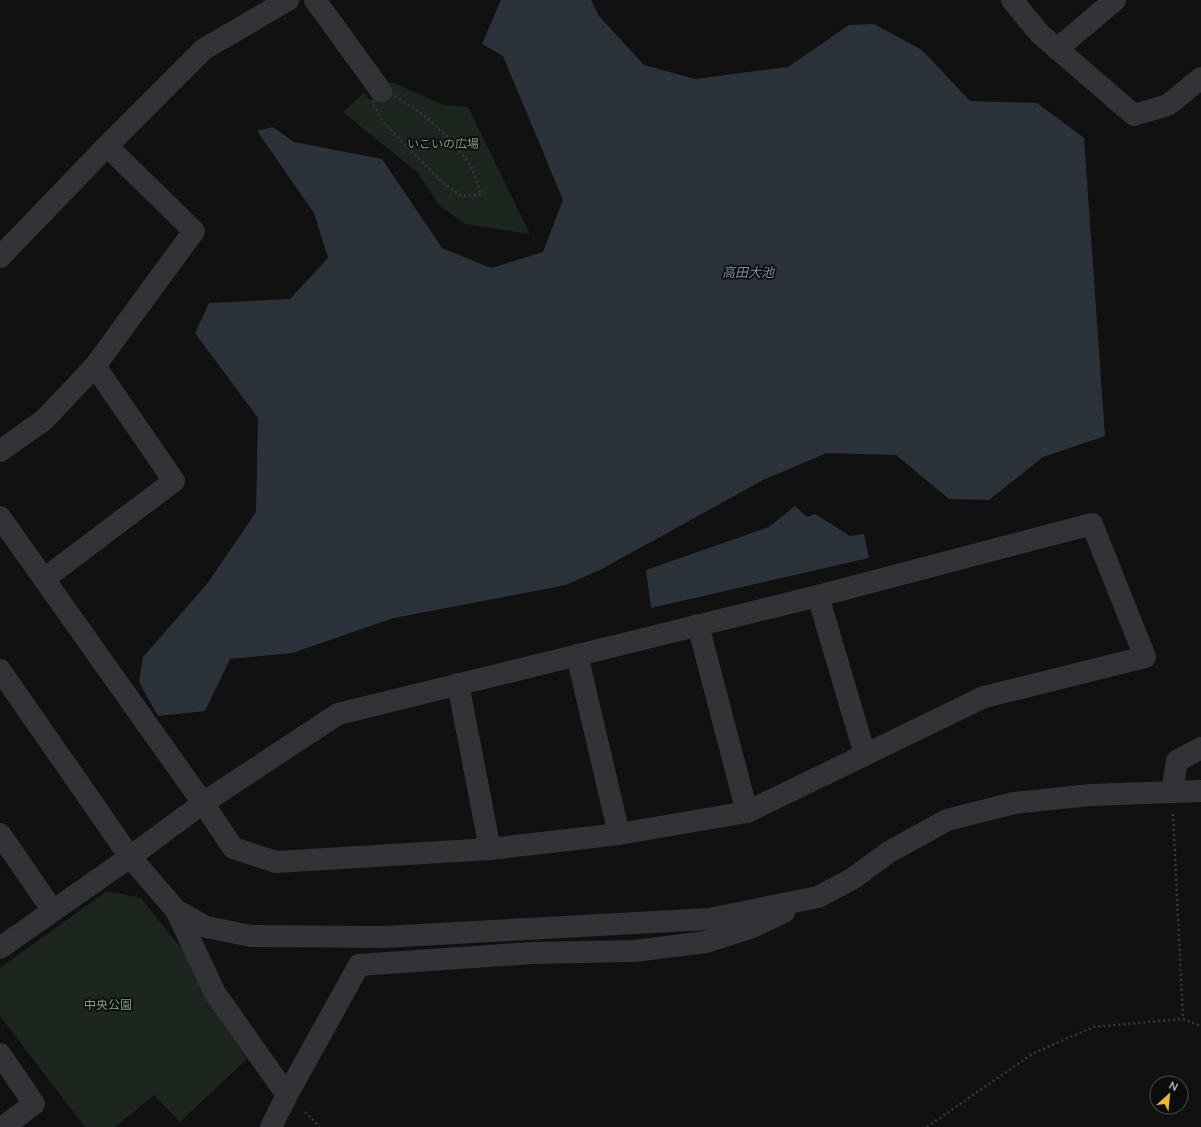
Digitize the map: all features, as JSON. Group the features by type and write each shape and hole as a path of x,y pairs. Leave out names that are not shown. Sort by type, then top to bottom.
{"street":[{"path":"0,257 107,146 204,49 288,0"},
{"path":"315,0 381,91"},
{"path":"1012,0 1040,34 1134,115 1168,105 1201,78"},
{"path":"1057,49 1116,0"},
{"path":"0,452 44,420 95,366 194,231 107,146"},
{"path":"44,579 174,481 95,366"},
{"path":"0,517 203,803 233,848 276,862 490,849 619,834 747,812 984,698 1145,657 1092,524 818,596 338,714 203,803 130,857 0,948"},
{"path":"818,596 865,755"},
{"path":"698,625 747,812"},
{"path":"577,655 619,834"},
{"path":"0,670 130,857 176,910 215,993 287,1095"},
{"path":"458,684 490,849"},
{"path":"1172,792 1177,761 1201,748"},
{"path":"271,1127 359,964 532,953 634,951 706,942 750,928 818,897 852,879 890,852 947,820 1014,803 1091,795 1201,791"},
{"path":"0,834 53,911"},
{"path":"176,910 206,927 251,936 383,937 709,919 818,897"},
{"path":"0,1054 34,1104 3,1127"}],"path":[{"path":"381,91 397,97 424,116 450,139 471,166 481,195 461,196 442,182 412,153 385,124 372,104 381,91"},
{"path":"1172,792 1183,1020"},
{"path":"927,1127 1032,1054 1093,1027 1183,1020 1201,1026"}],"green space":[{"name":"いこいの広場","path":"391,82 444,105 468,107 530,234 465,224 439,205 418,173 343,112 364,93 370,100"},
{"name":"中央公園","path":"107,891 141,898 188,957 207,996 247,1059 180,1122 154,1095 115,1127 85,1127 0,1016 0,968"}],"water":[{"name":"高田大池","path":"501,0 591,0 599,16 644,65 695,79 788,67 849,25 874,24 922,50 970,101 1037,103 1084,138 1105,436 1043,457 989,500 949,499 896,455 827,453 763,480 602,569 566,585 394,618 292,653 230,659 205,711 158,716 139,682 143,657 207,584 256,512 258,418 195,333 209,303 290,299 328,258 314,213 257,131 273,127 294,142 382,159 442,248 491,268 543,252 563,200 503,56 482,44"},
{"path":"795,506 807,517 815,514 850,536 864,534 869,558 651,608 646,570 769,527"}]}
